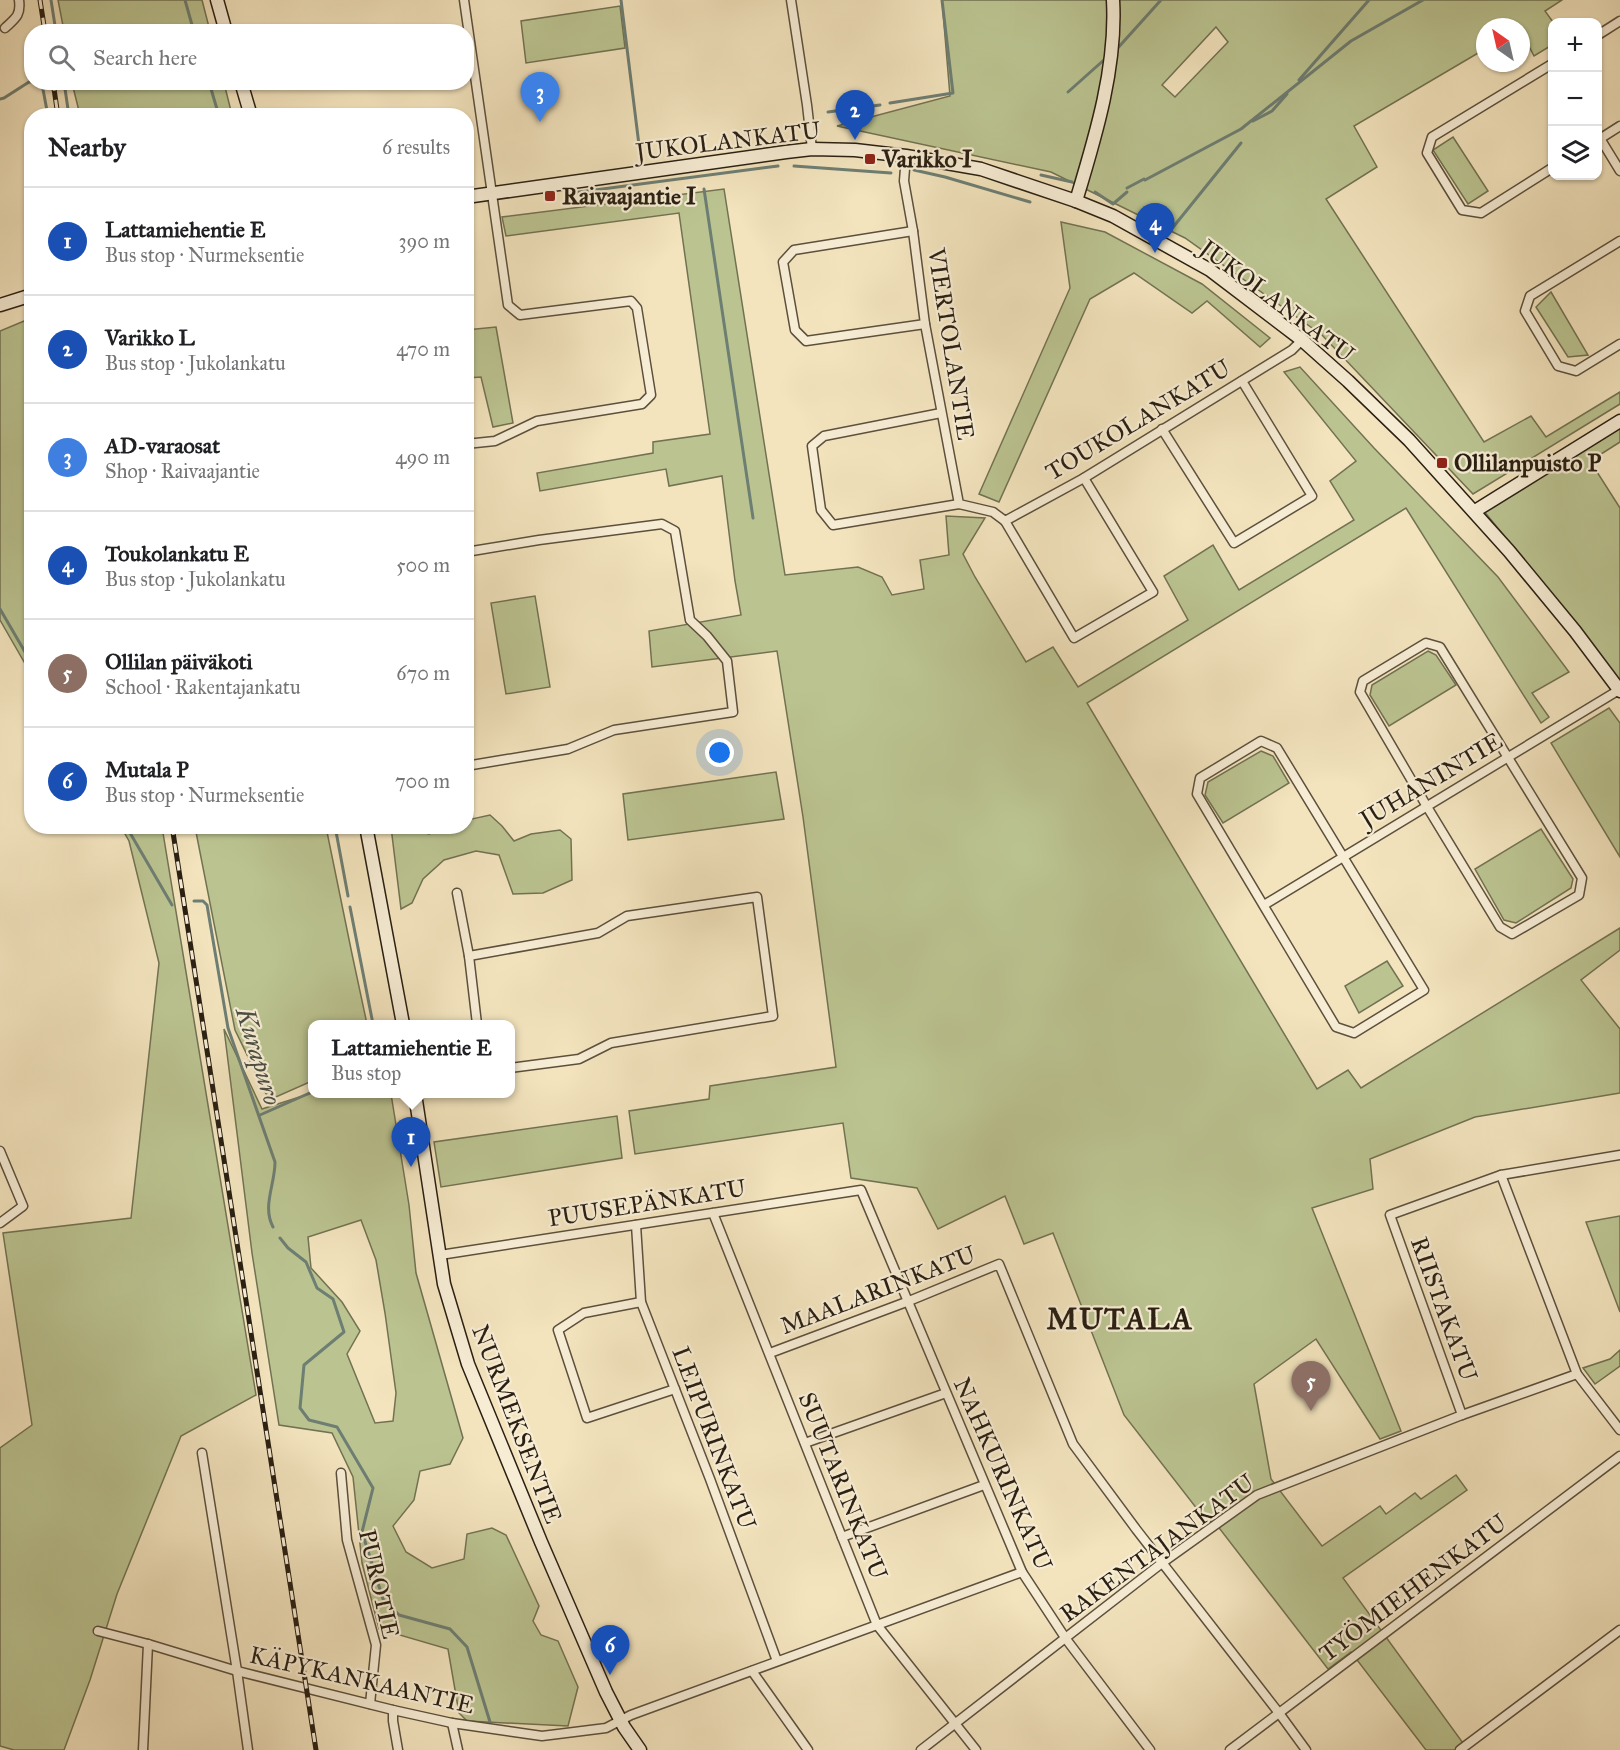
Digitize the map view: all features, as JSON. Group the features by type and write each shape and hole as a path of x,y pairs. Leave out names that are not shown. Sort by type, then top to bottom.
{"main road":[{"path":"217,0 224,24"},
{"path":"1076,201 1093,145 1103,101 1112,49 1113,0"},
{"path":"243,90 248,108"},
{"name":"JUKOLANKATU","path":"474,196 812,149 855,150 981,169 1113,216 1210,270 1302,340 1348,381 1409,440 1475,512 1562,615 1619,691"},
{"path":"0,305 24,298"},
{"path":"1475,512 1620,421"},
{"path":"367,834 402,1020"},
{"name":"NURMEKSENTIE","path":"417,1098 440,1255 452,1314 468,1364 606,1692 620,1720 640,1750"}],"street":[{"path":"5,28 15,19 20,10 19,0"},
{"path":"464,0 467,24"},
{"path":"791,0 812,149"},
{"path":"1602,32 1620,21"},
{"path":"1548,66 1432,137 1427,153 1462,210 1481,213 1548,171"},
{"path":"474,76 508,304 520,315 631,302 638,308 651,395 642,404 537,421 495,441 474,443"},
{"path":"1602,136 1620,126"},
{"path":"1602,144 1620,171"},
{"name":"VIERTOLANTIE","path":"906,156 904,181 926,324 959,504"},
{"path":"913,231 794,250 783,262 795,330 807,341 926,324"},
{"path":"1620,241 1530,296 1525,311 1558,366 1576,371 1620,344"},
{"name":"TOUKOLANKATU","path":"1005,521 1084,478 1292,350 1302,340"},
{"path":"1162,429 1234,543 1244,538 1312,496 1242,381"},
{"path":"941,412 824,436 812,446 821,510 833,525 959,504 993,512 1005,521 1074,638 1153,592 1084,478"},
{"path":"474,551 662,524 675,531 690,620 707,636 727,661 733,712 614,730 568,749 474,764"},
{"path":"1426,643 1440,647 1582,878 1579,895 1512,934 1500,927 1426,806 1360,693 1363,681 1426,643"},
{"name":"JUHANINTIE","path":"1264,905 1619,691"},
{"path":"1261,741 1277,748 1424,990 1354,1033 1336,1027 1264,905 1197,794 1200,778 1261,741"},
{"path":"458,893 477,1020"},
{"path":"469,956 598,933 627,916 757,897 773,1016 611,1043 579,1059 515,1067"},
{"path":"0,1151 22,1206 0,1223"},
{"path":"1620,1155 1501,1175 1577,1374 1620,1430"},
{"name":"RIISTAKATU","path":"1462,1415 1390,1215 1501,1175"},
{"name":"PUUSEPÄNKATU","path":"440,1255 861,1190"},
{"name":"NAHKURINKATU","path":"861,1190 1022,1572 1066,1639 1150,1750"},
{"name":"SUUTARINKATU","path":"713,1213 877,1625 976,1750"},
{"name":"LEIPURINKATU","path":"636,1225 641,1302 711,1479 777,1661"},
{"name":"MAALARINKATU","path":"770,1353 909,1301 999,1264 1073,1444 1162,1563"},
{"path":"641,1302 584,1312 558,1330 587,1418 675,1389"},
{"name":"RAKENTAJANKATU","path":"921,1750 1162,1563 1257,1495 1462,1415 1577,1374"},
{"path":"805,1443 946,1393"},
{"path":"202,1453 248,1750"},
{"name":"TYÖMIEHENKATU","path":"1230,1750 1620,1456"},
{"name":"PUROTIE","path":"341,1473 347,1540 376,1645 370,1704"},
{"path":"842,1538 984,1485"},
{"path":"1162,1563 1306,1750"},
{"name":"KÄPYKANKAANTIE","path":"98,1631 237,1671 393,1710 452,1723 542,1736 606,1728 620,1720 777,1661 1022,1572"},
{"path":"1460,1750 1620,1630"},
{"path":"143,1750 148,1644"},
{"path":"752,1671 808,1750"},
{"path":"393,1710 398,1750"},
{"path":"452,1723 458,1750"}],"green space":[{"path":"58,0 202,0 208,24 63,24"},
{"path":"942,0 1562,0 1545,11 1550,18 1548,18 1548,47 1534,56 1530,48 1530,18 1476,18 1476,54 1354,126 1377,167 1326,199 1484,442 1531,416 1546,437 1620,392 1620,404 1473,494 1322,335 1185,238 1051,172 837,126 950,96","holes":["1216,27 1228,42 1175,97 1162,85"]},
{"path":"620,6 625,48 526,63 521,21"},
{"path":"74,90 226,90 230,108 78,108"},
{"path":"1453,137 1488,191 1468,204 1433,150"},
{"path":"724,189 785,575 858,567 882,577 892,595 924,589 920,560 949,555 946,516 985,518 963,554 975,577 1026,662 1053,647 1078,687 1188,620 1164,576 1213,545 1239,590 1354,520 1330,481 1356,461 1284,372 1300,367 1498,577 1569,672 1532,693 1549,717 1541,723 1406,508 1087,703 1317,1089 1348,1070 1361,1088 1620,928 1620,950 1581,980 1620,1029 1620,1093 1475,1117 1370,1159 1373,1189 1312,1208 1401,1431 1380,1439 1316,1339 1254,1384 1271,1479 1322,1546 1380,1506 1386,1514 1415,1493 1421,1499 1456,1475 1467,1490 1343,1578 1468,1750 1426,1750 1351,1652 1328,1669 1213,1520 1208,1523 1124,1415 1053,1233 1024,1244 1005,1196 938,1229 917,1188 851,1178 843,1123 635,1154 629,1111 709,1099 710,1086 836,1067 803,817 777,651 652,667 649,631 741,615 722,476 669,486 666,469 540,491 537,473 653,453 653,442 710,434 679,213 506,236 502,217"},
{"path":"1061,222 1105,232 1202,284 1270,338 1260,347 1207,301 1192,313 1134,273 1090,299 999,502 979,494 1070,288"},
{"path":"1551,292 1588,355 1568,357 1536,307"},
{"path":"24,321 24,662 0,620 0,331"},
{"path":"496,327 513,423 493,427 481,377 474,378 474,329"},
{"path":"1620,424 1620,442 1590,461 1620,508 1620,684 1546,587 1483,510"},
{"path":"535,596 550,687 506,694 491,603"},
{"path":"1428,651 1436,655 1456,685 1389,726 1370,695 1372,685"},
{"path":"1609,708 1620,723 1620,857 1551,743"},
{"path":"1261,751 1273,756 1289,783 1223,823 1205,795 1208,782"},
{"path":"776,772 784,819 628,840 623,794"},
{"path":"490,815 514,841 531,834 560,830 571,839 572,880 543,893 513,894 499,855 476,851 444,860 423,879 412,903 401,909 392,834 474,834 474,818"},
{"path":"1541,829 1573,879 1571,888 1516,923 1504,920 1475,869"},
{"path":"125,834 163,834 256,1395 181,1436 117,1594 90,1680 64,1750 14,1750 0,1746 0,1448 32,1425 3,1233 131,1218 159,963 129,841"},
{"path":"196,834 327,834 366,1020 308,1020 308,1083 269,1100 235,1030"},
{"path":"1387,961 1403,986 1359,1013 1345,986"},
{"path":"224,1029 262,1109 308,1094 308,1098 392,1098 409,1205 416,1273 463,1438 450,1464 420,1471 414,1500 393,1526 406,1552 432,1568 464,1559 467,1534 492,1528 506,1535 539,1606 533,1621 541,1635 558,1641 578,1687 568,1726 467,1721 459,1713 448,1649 379,1629 362,1563 353,1477 332,1433 279,1425 252,1253","holes":["361,1220 376,1260 396,1393 393,1421 375,1423 347,1354 360,1331 342,1302 311,1268 308,1237"]},
{"path":"617,1116 622,1158 441,1187 434,1142"},
{"path":"1620,1216 1620,1312 1586,1222"},
{"path":"1620,1350 1620,1366 1595,1384 1583,1368 1610,1359"}],"waterway":[{"path":"51,0 55,24"},
{"path":"185,0 192,24"},
{"path":"621,0 640,153"},
{"path":"890,103 953,93 942,0"},
{"path":"1116,50 1161,0"},
{"path":"1299,80 1369,0"},
{"path":"1145,180 1241,129 1351,41 1423,0"},
{"path":"1068,92 1105,59"},
{"path":"0,99 24,85"},
{"path":"43,90 46,108"},
{"path":"65,90 68,108"},
{"path":"211,90 217,108"},
{"path":"1253,121 1272,111 1287,94"},
{"path":"828,112 880,105"},
{"path":"1170,231 1241,143"},
{"path":"572,193 778,166"},
{"path":"794,166 891,173"},
{"path":"914,170 1030,202"},
{"path":"1041,175 1072,182"},
{"path":"1127,188 1144,179"},
{"path":"704,189 753,518"},
{"path":"1095,192 1113,204 1127,192"},
{"path":"0,609 24,650"},
{"path":"131,834 172,905"},
{"path":"336,834 348,896"},
{"name":"Kurapuro","path":"194,901 203,901 207,905 228,1028 275,1162 269,1203 273,1227"},
{"path":"350,907 372,1020"},
{"path":"260,1115 308,1094"},
{"path":"280,1238 288,1248 306,1262 317,1288 333,1299 344,1332 304,1365 300,1408 309,1420 337,1427 373,1488 362,1532 383,1599 399,1615 450,1629 467,1647 490,1722"}],"railway":[{"path":"40,0 44,24"},
{"path":"54,90 57,108"},
{"path":"173,834 316,1750"}],"place":[{"name":"AD-varaosat","path":"540,122"},
{"name":"Varikko L","path":"855,140"},
{"name":"Varikko I","path":"870,159"},
{"name":"Raivaajantie I","path":"550,196"},
{"name":"Toukolankatu E","path":"1155,253"},
{"name":"Ollilanpuisto P","path":"1442,463"},
{"name":"Lattamiehentie E","path":"411,1167"},
{"name":"Ollilan päiväkoti","path":"1311,1411"},
{"name":"Mutala P","path":"610,1675"}],"district":[{"name":"MUTALA","path":"1120,1319"}]}
